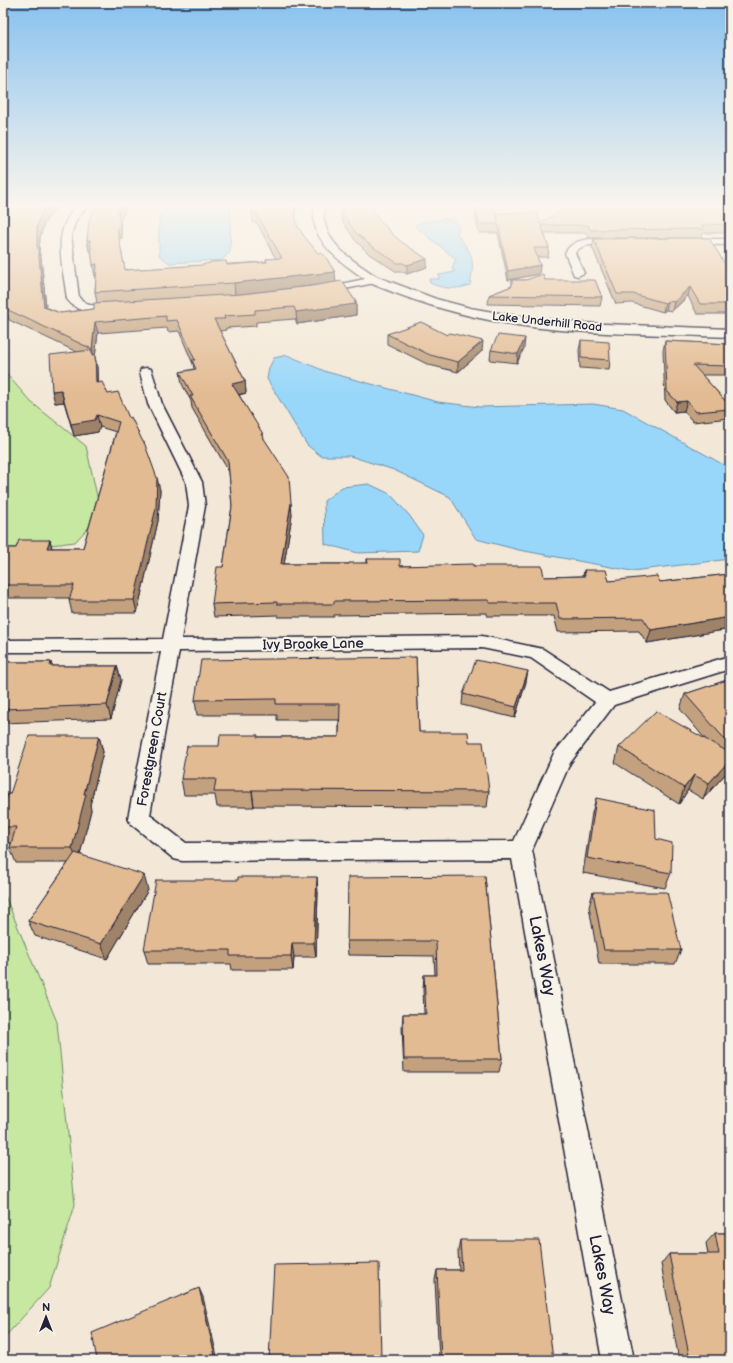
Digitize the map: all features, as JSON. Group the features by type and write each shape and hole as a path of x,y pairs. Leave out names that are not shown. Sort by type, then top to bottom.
{"street":[{"path":"69,267 73,299 80,306 90,309 127,307"},
{"name":"Lake Underhill Road","path":"356,267 375,280 433,302 471,312 516,320 590,327 730,333"},
{"path":"575,267 578,273"},
{"path":"312,292 375,280"},
{"name":"Forestgreen Court","path":"146,372 155,404 191,474 197,497 196,516 139,818 182,852 521,850"},
{"name":"Ivy Brooke Lane","path":"3,646 171,646 482,642 536,653 607,700"},
{"path":"521,850 561,759 607,700 730,662"},
{"name":"Lakes Way","path":"521,850 618,1360"}],"green space":[{"path":"3,370 31,402 86,446 101,514 75,542 3,551"},
{"path":"3,891 57,1022 75,1205 49,1288 3,1339"}],"water":[{"path":"453,267 472,267 470,285 460,288 450,288 440,287 430,283 429,279 439,279 439,275 455,272"},
{"path":"287,355 327,372 438,402 480,407 593,404 623,409 724,465 730,465 730,559 632,571 519,550 476,539 450,497 394,470 350,456 321,456 307,445 267,379 269,368 274,358"},
{"path":"369,484 390,494 409,515 423,535 418,551 358,553 325,544 324,501 342,487"}],"building":[{"path":"3,267 40,267 44,307 60,313 94,309 94,303 241,294 342,281 356,301 354,302 356,304 296,312 294,307 255,310 255,314 224,316 225,319 214,319 245,381 232,384 263,434 261,434 289,477 291,503 281,564 349,564 368,563 367,559 400,559 400,566 473,564 473,566 542,566 544,577 585,576 584,570 606,570 609,581 657,576 660,582 730,574 730,617 651,630 643,618 560,619 556,603 489,603 489,600 334,601 334,604 277,604 277,602 212,604 217,567 223,567 232,506 228,461 190,396 193,396 180,372 196,369 192,360 195,360 177,320 166,321 166,316 95,322 92,349 6,309"},
{"path":"97,267 124,267 125,270 177,267 332,267 335,272 234,283 95,292"},
{"path":"507,267 531,267 508,271"},
{"path":"606,267 727,267 730,272 730,304 700,304 690,287 674,302 668,301 665,303 633,294 617,294"},
{"path":"543,274 545,280 595,280 602,297 489,295 512,286 512,280 526,280"},
{"path":"421,322 447,335 450,333 483,341 458,362 430,355 387,334"},
{"path":"498,335 525,338 518,354 491,350"},
{"path":"581,340 609,342 610,360 581,358"},
{"path":"665,341 730,344 730,366 693,365 730,406 730,409 696,412 687,401 677,402 667,391"},
{"path":"92,350 92,355 95,355 96,383 102,382 108,394 118,392 129,418 131,417 144,442 157,478 156,508 134,600 69,600 74,585 3,585 3,548 16,548 19,540 50,540 47,548 83,548 119,422 97,415 95,420 71,424 61,390 52,391 50,355"},
{"path":"416,657 419,732 468,732 469,742 483,742 489,791 252,790 252,792 214,792 216,779 181,779 187,746 219,746 220,735 258,735 257,737 339,737 340,704 276,704 276,699 195,700 201,660"},
{"path":"476,660 528,671 516,707 463,694"},
{"path":"3,662 51,662 50,666 117,666 107,705 3,709"},
{"path":"730,679 730,745 685,694"},
{"path":"656,711 730,753 730,760 709,783 694,775 684,788 619,747"},
{"path":"29,736 99,736 72,848 10,848 16,827 3,827 3,808 8,794 10,794"},
{"path":"596,798 655,810 656,839 672,843 671,873 587,858"},
{"path":"75,853 144,875 101,944 28,921"},
{"path":"485,876 502,1059 404,1059 403,1014 426,1014 424,975 437,975 436,941 347,941 348,877"},
{"path":"238,877 317,877 314,943 292,943 291,956 230,956 230,950 144,950 156,880 238,880"},
{"path":"593,892 667,892 681,950 604,950"},
{"path":"715,1233 730,1233 730,1360 690,1360 669,1254 719,1254"},
{"path":"460,1240 539,1240 553,1360 441,1360 437,1270 462,1270"},
{"path":"379,1263 381,1360 269,1360 274,1265"},
{"path":"199,1288 216,1360 97,1360 92,1333"}]}
